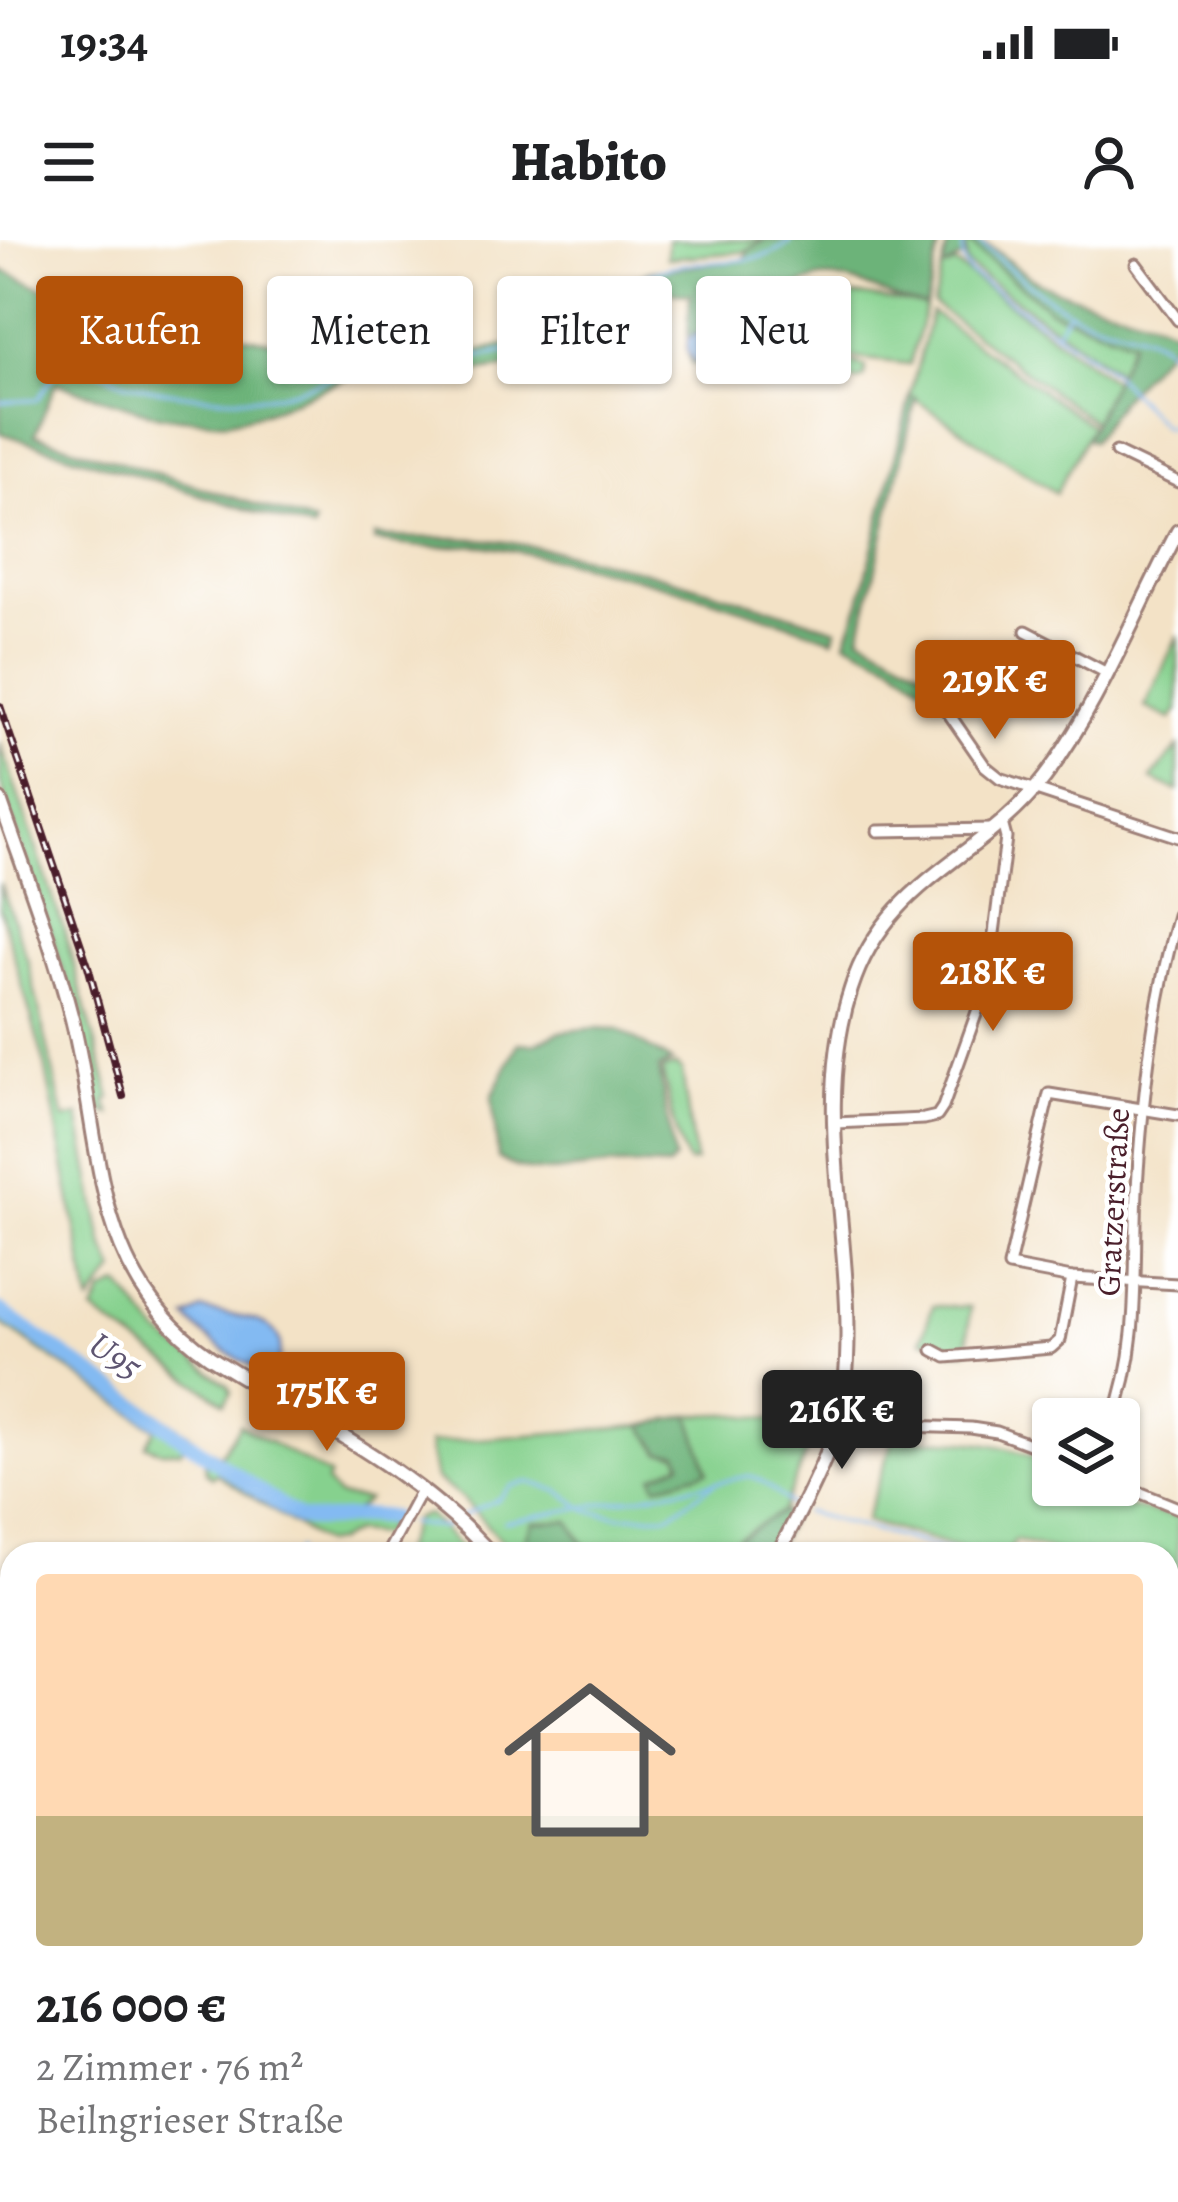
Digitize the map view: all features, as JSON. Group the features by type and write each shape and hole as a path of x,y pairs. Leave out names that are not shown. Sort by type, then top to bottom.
{"main road":[{"path":"784,1542 836,1424 845,1386 847,1342 835,1123 841,1028 864,956 879,930 918,885 998,826 1036,788 1072,735 1178,532"},
{"path":"0,800 67,1002 110,1220 136,1281 151,1304 189,1342 410,1480 480,1542"}],"street":[{"path":"1136,264 1178,320"},
{"path":"1116,452 1178,482"},
{"path":"1026,632 1105,672"},
{"path":"945,708 985,766 1000,778 1178,837"},
{"path":"835,1123 937,1116 988,981 1006,838 998,826 878,831"},
{"name":"Gratzerstraße","path":"1119,1398 1133,1349 1144,1109 1162,980 1178,915"},
{"path":"1178,1115 1049,1094 1009,1266 1072,1278 1178,1284"},
{"path":"934,1351 946,1358 1051,1348 1060,1340 1072,1278"},
{"path":"836,1424 971,1428 1032,1445"},
{"path":"393,1542 422,1489"},
{"path":"1140,1492 1178,1506"}],"green space":[{"path":"668,240 763,240 742,252 667,258"},
{"path":"765,240 941,240 926,306 851,282 851,276 696,276 696,334 688,338 690,294 672,293 672,276 640,276 744,260 748,250"},
{"path":"949,240 967,241 991,248 1041,283 1161,323 1178,331 1178,336 1122,398 1092,441 1086,438 1132,341 1051,311 966,241 965,256 942,269"},
{"path":"965,240 1051,311 1132,341 1119,373 976,272 967,264"},
{"path":"955,264 1115,382 1094,422 933,304 942,269"},
{"path":"0,269 36,285 36,384 56,384 35,435 314,523 313,530 0,433"},
{"path":"851,295 926,306 910,364 851,358"},
{"path":"931,312 1092,426 1056,493 910,396"},
{"path":"243,336 267,340 267,384 333,384 267,412 226,422 159,416 59,384 243,384"},
{"path":"497,347 497,369 473,372 473,352"},
{"path":"851,363 866,367 864,378 851,380"},
{"path":"910,396 916,398 860,635 953,686 943,700 893,663 846,641 860,602"},
{"path":"375,536 489,540 547,549 672,579 837,629 833,639 661,584 530,554 478,545 408,546 374,541"},
{"path":"1178,635 1178,710 1171,719 1145,707"},
{"path":"0,742 63,927 109,1091 111,1099 106,1101 111,1115 97,1108 76,1009 0,781"},
{"path":"1178,747 1178,791 1151,779"},
{"path":"0,883 28,961 64,1119 79,1116 103,1243 115,1271 90,1303 45,1065 0,908"},
{"path":"618,1029 672,1062 659,1068 674,1160 668,1167 552,1172 525,1169 498,1158 492,1097 518,1043 534,1044 559,1032"},
{"path":"676,1066 682,1071 695,1162 688,1163 679,1143 663,1075 663,1069"},
{"path":"120,1285 159,1334 229,1386 225,1403 93,1312 103,1293"},
{"path":"0,1305 193,1437 180,1451 146,1445 156,1429 0,1323"},
{"path":"933,1306 970,1307 967,1351 951,1351 948,1345 921,1340"},
{"path":"728,1414 816,1429 782,1511 732,1542 582,1542 568,1521 525,1542 502,1542 462,1498 436,1479 429,1443 642,1426 660,1452 679,1453 682,1463 654,1476 657,1486 707,1471 690,1415"},
{"path":"690,1415 708,1471 657,1486 653,1476 682,1463 678,1453 661,1452 642,1426"},
{"path":"240,1425 330,1476 326,1482 338,1496 367,1500 343,1521 370,1515 391,1521 382,1535 354,1532 336,1542 320,1542 216,1473 212,1477 206,1472 205,1463 213,1451 220,1455"},
{"path":"893,1439 976,1442 1032,1456 1032,1506 1123,1506 1178,1517 1178,1542 938,1542 865,1521"},
{"path":"782,1511 790,1518 779,1542 732,1542"},
{"path":"428,1515 455,1542 405,1542 414,1519"},
{"path":"569,1521 582,1542 524,1542 533,1522"}],"water":[{"path":"696,334 696,361 687,350 688,338"},
{"path":"202,1310 250,1319 274,1331 280,1356 273,1375 226,1352 187,1318"}],"waterway":[{"path":"0,402 37,400 56,373 74,365 155,390 243,398 286,393 409,354 463,358 499,353 537,340 650,274 684,264 751,259 791,240"},
{"path":"976,240 1067,310 1153,339 1178,357"},
{"path":"963,244 963,262 971,274 1111,371 1164,427 1178,425"},
{"path":"1057,330 1067,313"},
{"name":"U95","path":"0,1311 189,1442"},
{"name":"U95","path":"0,1311 298,1518 391,1518"},
{"name":"U95","path":"209,1456 264,1498 309,1520 367,1516 400,1521"},
{"path":"504,1522 749,1476 796,1508"},
{"path":"460,1517 498,1499 511,1486 529,1482 559,1491 588,1511 669,1515 716,1482"},
{"path":"805,1512 916,1542"},
{"path":"409,1523 442,1528 452,1522"}],"railway":[{"path":"0,706 88,966 123,1096"}]}
